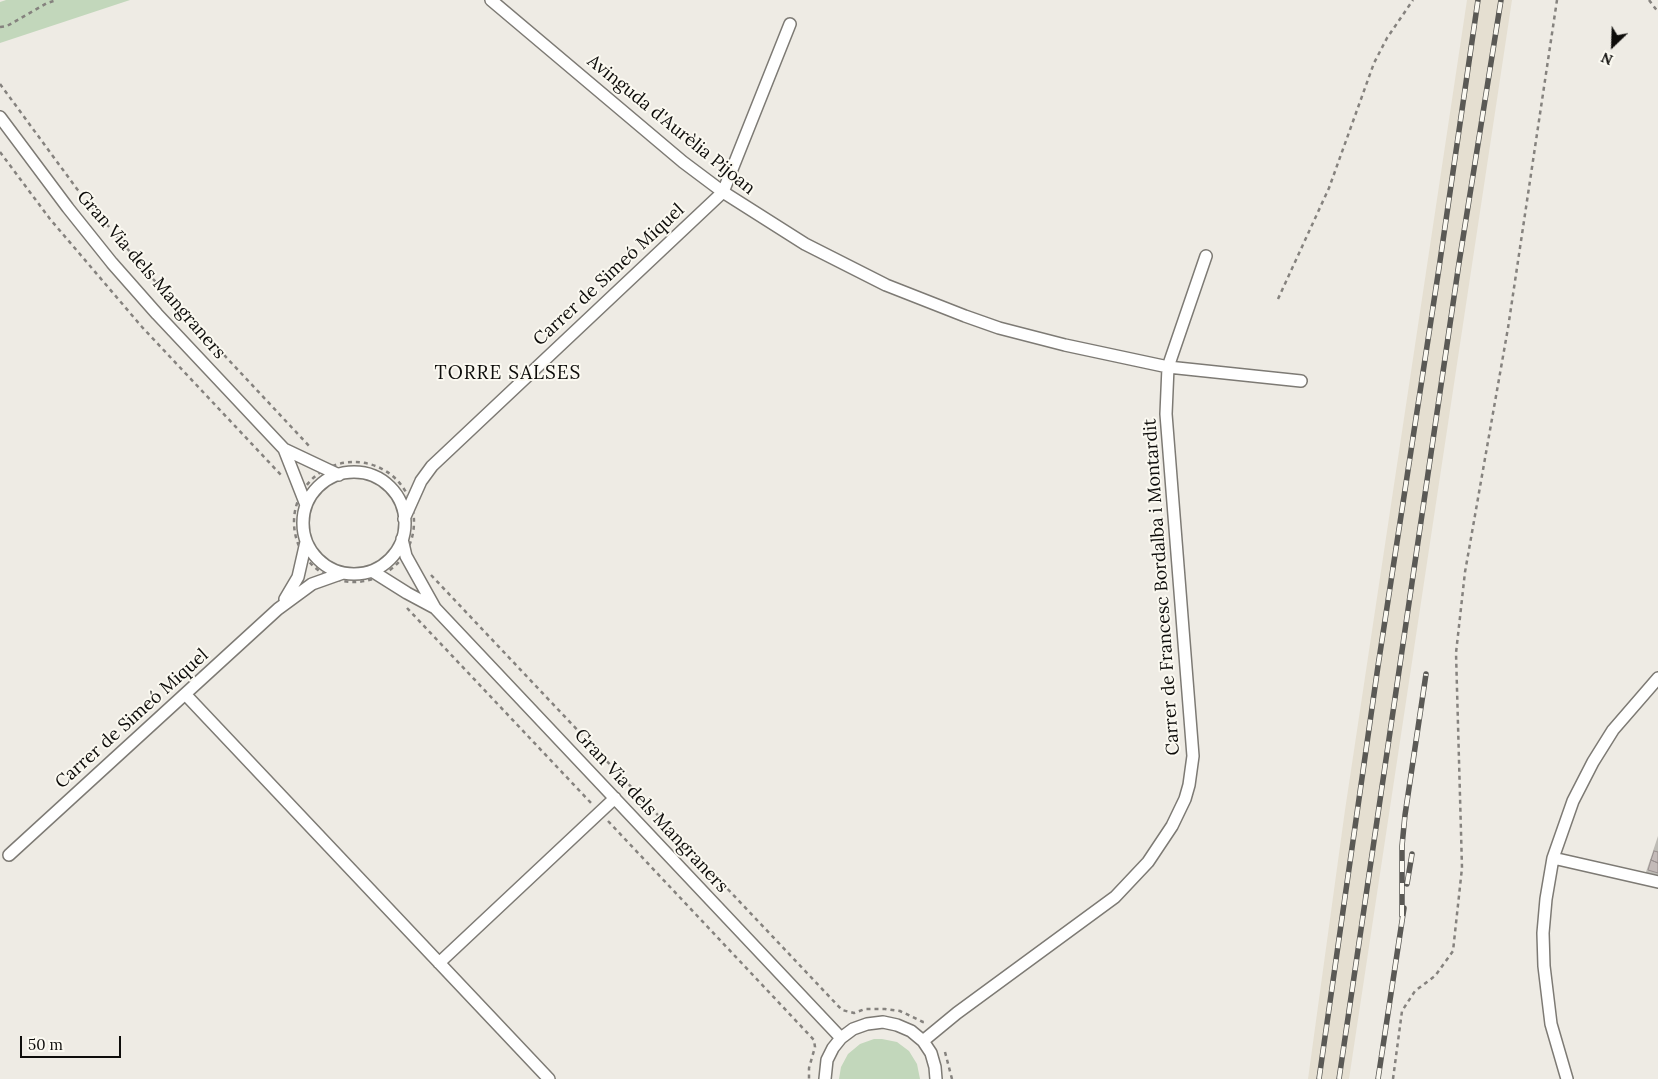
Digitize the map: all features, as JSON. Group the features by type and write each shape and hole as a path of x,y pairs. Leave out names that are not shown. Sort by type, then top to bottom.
{"street":[{"name":"Avinguda d'Aurèlia Pijoan","path":"491,0 683,162 723,192 828,257 886,285 938,307 999,328 1037,338 1168,366 1301,381"},
{"name":"Carrer de Simeó Miquel","path":"404,520 421,481 432,466 723,192 790,24"},
{"name":"Gran Via dels Mangraners","path":"0,117 112,263 157,314 284,449 303,517 306,542 320,562 331,569 343,573 374,577 435,608"},
{"name":"Carrer de Francesc Bordalba i Montardit","path":"922,1041 957,1013 1115,897 1148,862 1172,826 1185,799 1193,756 1166,414 1168,366 1206,256"},
{"name":"Gran Via dels Mangraners","path":"284,449 330,464 339,475"},
{"name":"Gran Via dels Mangraners","path":"299,503 320,486 339,475 353,472 365,474 386,484 401,503 409,540 406,553 435,608 841,1038"},
{"name":"Gran Via dels Mangraners","path":"374,577 379,568 409,540"},
{"name":"Carrer de Simeó Miquel","path":"278,609 290,593 298,577 306,542"},
{"name":"Carrer de Simeó Miquel","path":"9,854 278,609 312,584 343,573"},
{"path":"1567,1079 1551,1024 1544,966 1545,908 1554,858 1573,801 1593,762 1613,730 1658,678"},
{"path":"185,694 549,1079"},
{"path":"439,963 614,798"},
{"path":"1554,858 1658,882"},
{"path":"825,1079 827,1060 841,1038 853,1029 883,1022 897,1025 911,1032 922,1041 931,1053 936,1079"}],"path":[{"path":"0,28 57,0"},
{"path":"1278,299 1329,188 1374,63 1387,38 1413,0"},
{"path":"1392,1079 1402,1010 1415,992 1435,976 1453,951 1462,868 1456,652 1465,572 1508,328 1557,0"},
{"path":"1650,0 1658,12"},
{"path":"0,84 77,188 147,272 315,450"},
{"path":"0,152 50,218 142,327 284,479"},
{"path":"330,464 344,463"},
{"path":"365,463 384,470 400,483 411,503 414,520 406,553 395,566 364,581 347,581 330,577 315,567 304,554 296,538 294,521 304,488 330,464 365,463"},
{"path":"426,570 832,1001"},
{"path":"364,581 374,577"},
{"path":"401,602 814,1040 815,1047 809,1068 809,1079"},
{"path":"944,1050 952,1079"}],"shaded area":[{"path":"1467,0 1512,0 1349,1079 1308,1079 1345,810"}],"green space":[{"path":"6,0 130,0 0,43 0,2"},
{"path":"874,1039 897,1042 909,1051 917,1064 920,1079 839,1079 841,1067 848,1054 860,1044"}],"building":[{"path":"1654,851 1658,852 1658,863 1651,860"},
{"path":"1651,860 1658,863 1658,873 1648,870"}],"railway":[{"path":"1319,1079 1378,666 1478,0"},
{"path":"1339,1079 1459,263 1501,0"},
{"path":"1402,916 1402,846 1405,815 1426,674"},
{"path":"1407,884 1412,854"},
{"path":"1378,1079 1404,908"}],"district":[{"name":"TORRE SALSES","path":"508,374"}]}
